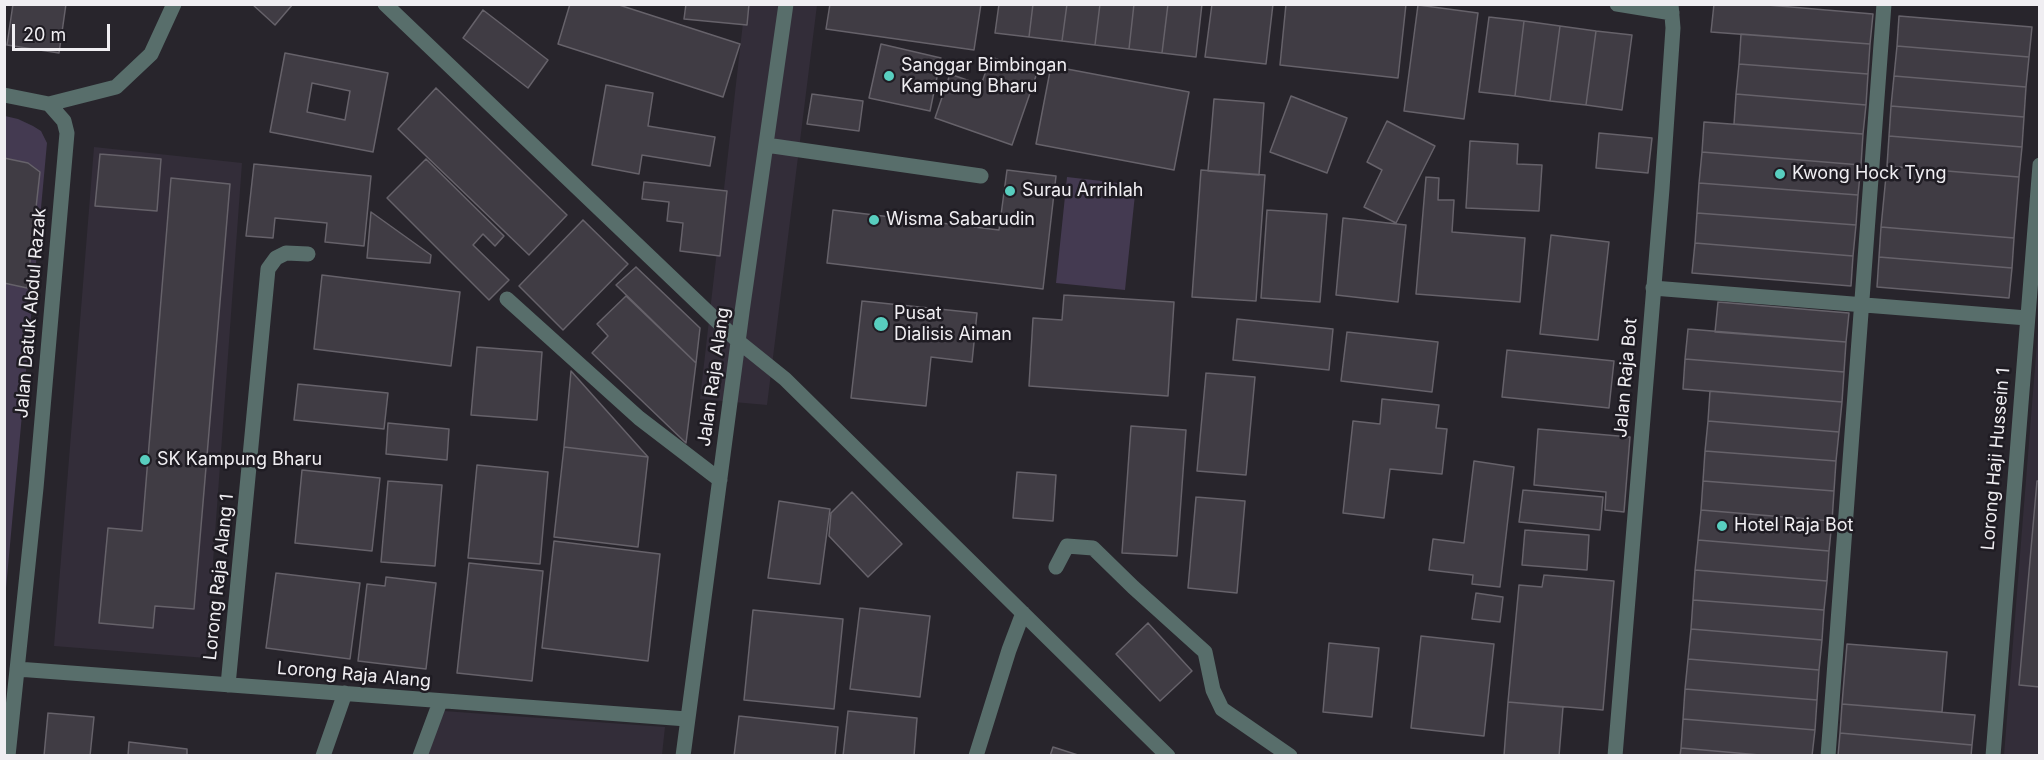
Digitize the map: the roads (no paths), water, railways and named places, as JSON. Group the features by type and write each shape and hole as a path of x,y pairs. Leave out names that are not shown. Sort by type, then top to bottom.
{"street":[{"path":"4,95 49,104 116,87 151,54 174,4"},
{"path":"385,4 739,342 785,379 1168,756"},
{"name":"Jalan Raja Alang","path":"683,756 786,4"},
{"path":"1617,4 1672,9"},
{"path":"1828,756 1884,4"},
{"name":"Jalan Raja Bot","path":"1615,756 1672,39 1672,9"},
{"name":"Jalan Datuk Abdul Razak","path":"8,756 36,488 67,133 64,122 49,104"},
{"path":"766,145 981,177"},
{"name":"Lorong Haji Hussein 1","path":"1993,756 2040,165"},
{"name":"Lorong Raja Alang 1","path":"228,685 268,269 276,258 286,253 308,254"},
{"path":"1653,288 2028,318"},
{"path":"507,299 639,418 720,480"},
{"path":"1056,567 1067,546 1093,548 1205,652 1213,690 1222,710 1290,756"},
{"path":"976,756 1023,613"},
{"name":"Lorong Raja Alang","path":"17,669 687,719"},
{"path":"323,756 345,693"},
{"path":"420,756 440,702"}],"place":[{"name":"Sanggar Bimbingan Kampung Bharu","path":"889,76"},
{"name":"Kwong Hock Tyng","path":"1780,174"},
{"name":"Surau Arrihlah","path":"1010,191"},
{"name":"Wisma Sabarudin","path":"874,220"},
{"name":"Pusat Dialisis Aiman","path":"881,324"},
{"name":"SK Kampung Bharu","path":"145,460"},
{"name":"Hotel Raja Bot","path":"1722,526"}]}
